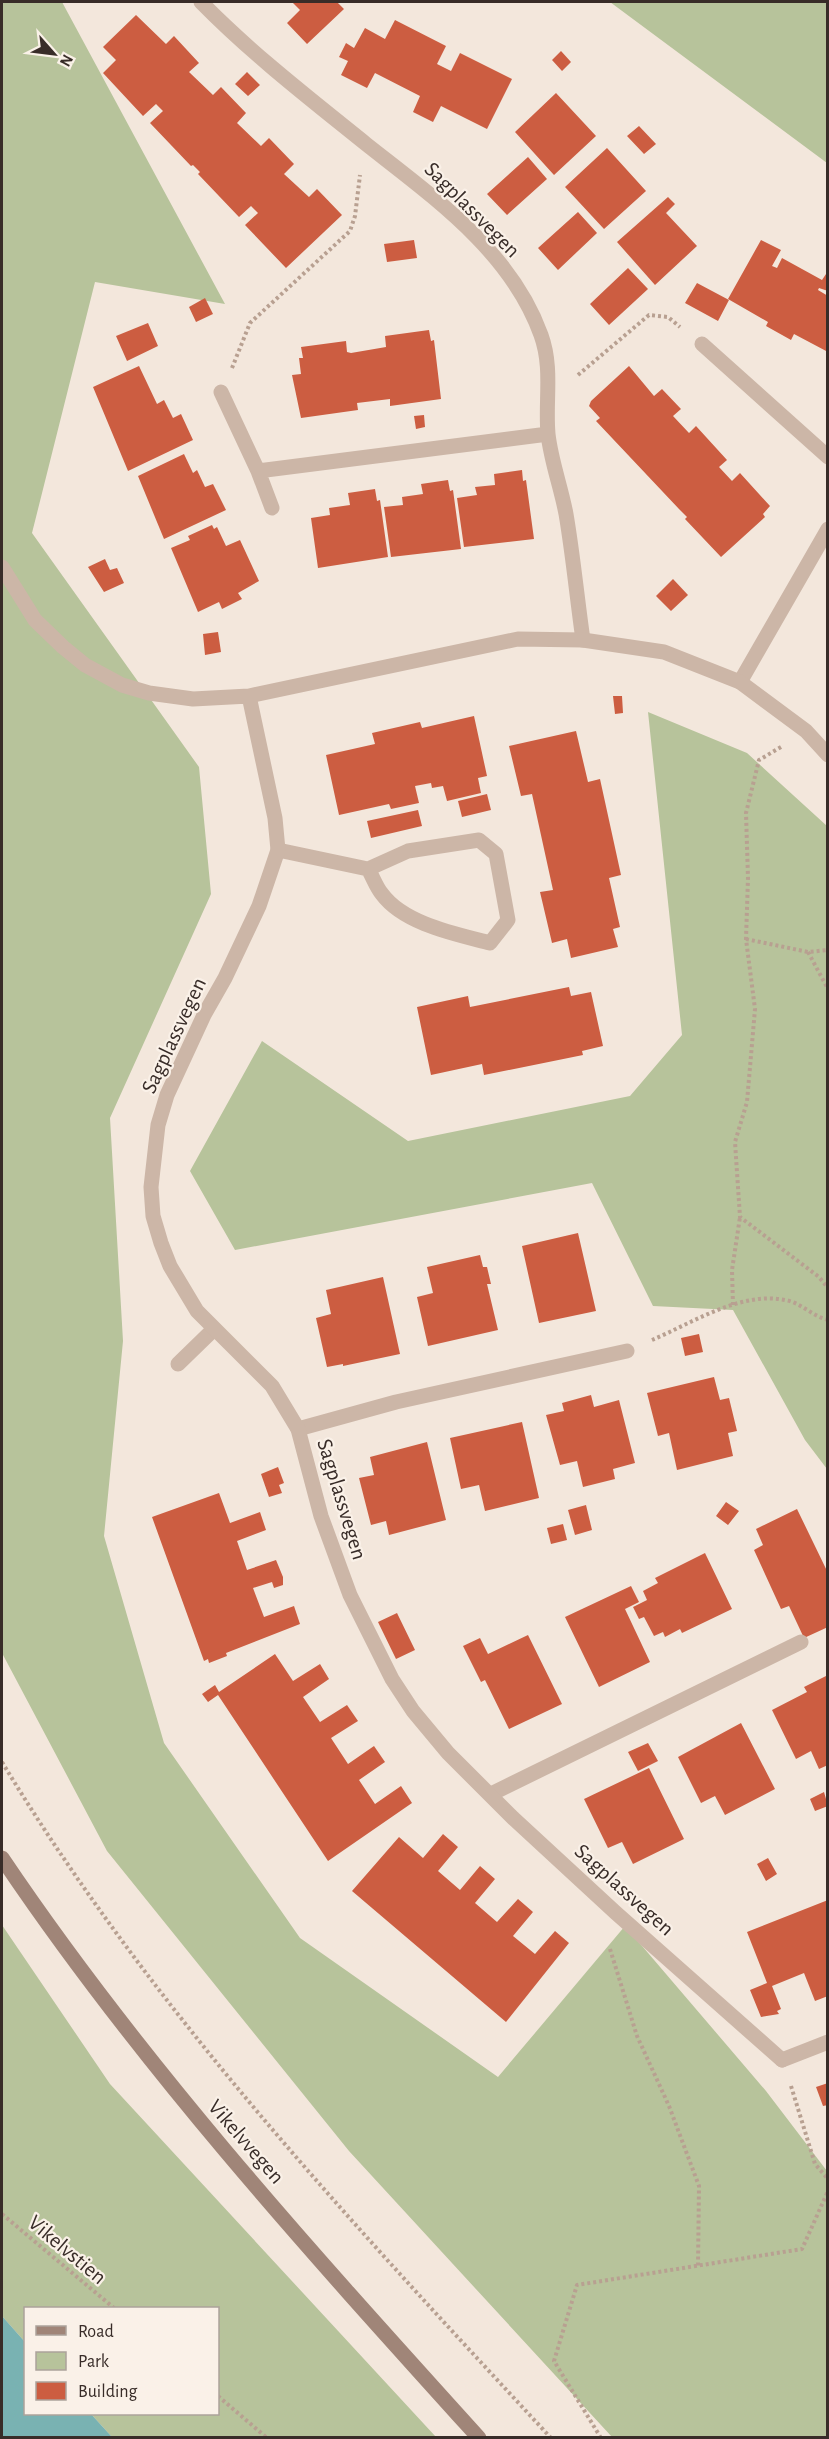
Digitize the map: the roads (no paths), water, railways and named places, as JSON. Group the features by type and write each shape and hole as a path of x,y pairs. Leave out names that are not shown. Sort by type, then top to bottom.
{"street":[{"name":"Sagplassvegen","path":"201,2 253,53 424,188 471,232 509,275 541,336 548,361 548,434 566,514 583,640"},
{"path":"702,344 828,457"},
{"path":"221,393 258,471 272,508"},
{"path":"258,471 548,434"},
{"path":"740,682 828,529"},
{"path":"2,567 35,620 85,665 122,685 177,697 249,696 518,639 583,640 664,652 740,682 806,731 828,755"},
{"name":"Sagplassvegen","path":"249,696 275,818 278,850 259,906 167,1095 158,1125 152,1187 153,1216 170,1266 197,1311 272,1386 298,1429 321,1516 350,1595 376,1650 413,1711 448,1753 513,1818 616,1913 782,2060 828,2042"},
{"path":"278,850 369,870 408,850 479,840 496,854 508,920 490,943 438,930 397,909 382,894 369,870"},
{"path":"178,1364 214,1329"},
{"path":"298,1429 396,1402 627,1351"},
{"path":"491,1794 801,1642"},
{"name":"Vikelvvegen","path":"2,1858 109,2010 207,2131 479,2438"}],"water":[{"path":"2,2316 24,2341 24,2415 92,2415 112,2437 2,2437"}]}
